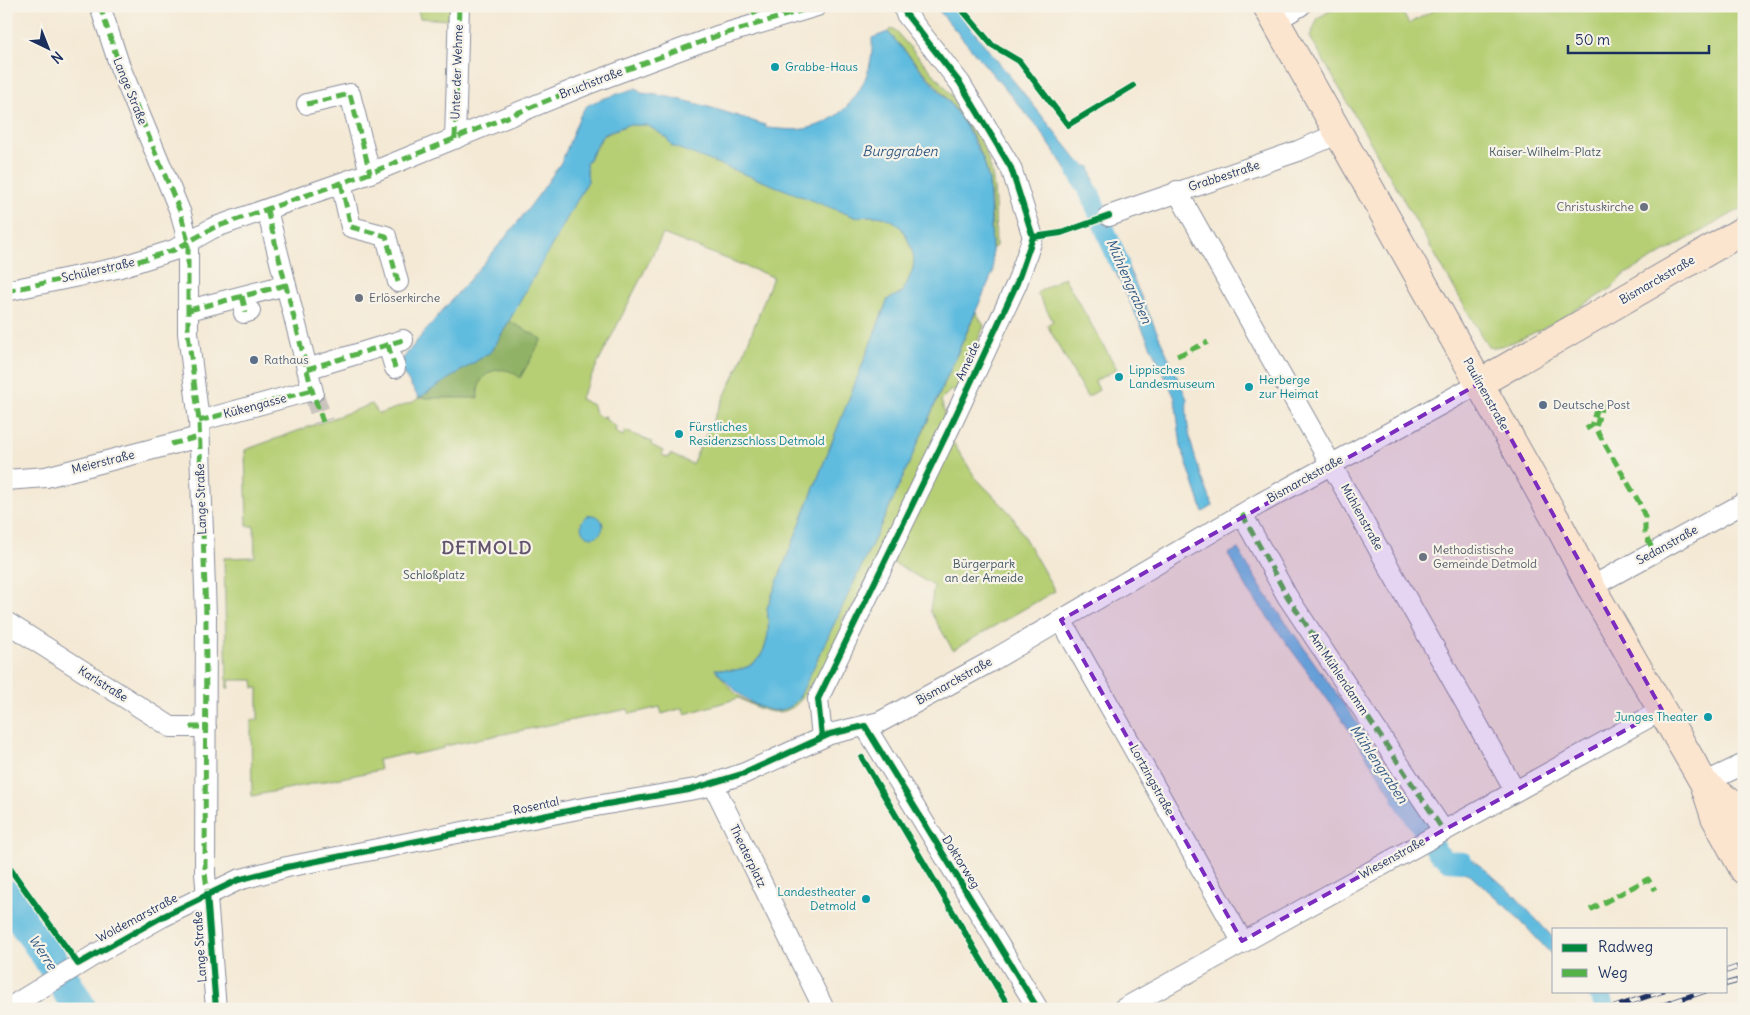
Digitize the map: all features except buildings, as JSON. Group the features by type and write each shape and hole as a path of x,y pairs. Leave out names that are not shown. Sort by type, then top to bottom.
{"main road":[{"name":"Paulinenstraße","path":"1271,14 1337,134 1480,383 1591,587 1704,783 1715,817 1744,870"},
{"name":"Bismarckstraße","path":"1480,383 1744,230"},
{"name":"Paulinenstraße","path":"1704,783 1735,806 1744,822"}],"street":[{"name":"Lange Straße","path":"100,6 123,74 181,214 188,242 188,333 199,429 206,616 198,727 205,873 216,1009"},
{"name":"Unter der Wehme","path":"455,139 459,6"},
{"name":"Ameide","path":"822,737 818,699 950,427 1017,283 1033,237 1011,168 960,83 906,14 903,6"},
{"path":"1271,14 1300,6"},
{"name":"Bruchstraße","path":"188,242 213,228 370,173 755,15 807,8"},
{"path":"307,104 350,94 370,173"},
{"name":"Grabbestraße","path":"1109,216 1177,191 1298,151 1337,134"},
{"path":"342,184 351,227 386,236 398,282"},
{"name":"Mühlenstraße","path":"1177,191 1515,791"},
{"path":"267,210 307,369 395,342 395,368"},
{"name":"Schülerstraße","path":"6,291 117,268 174,250 188,242"},
{"path":"189,310 246,308 286,285"},
{"name":"Kükengasse","path":"199,429 312,391 307,369"},
{"name":"Bismarckstraße","path":"865,726 895,714 1242,514 1480,383"},
{"name":"Meierstraße","path":"6,480 46,477 171,444 199,429"},
{"name":"Sedanstraße","path":"1591,587 1744,503"},
{"name":"Am Mühlendamm","path":"1242,514 1287,596 1433,835"},
{"name":"Lortzingstraße","path":"1061,620 1242,941"},
{"name":"Karlstraße","path":"6,622 172,726 198,727"},
{"name":"Wiesenstraße","path":"1124,1009 1242,941 1662,710"},
{"name":"Rosental","path":"207,894 238,880 287,868 578,809 689,790 713,784 745,773 822,737 865,726"},
{"name":"Doktorweg","path":"865,726 1038,1009"},
{"path":"1704,783 1744,764"},
{"name":"Theaterplatz","path":"713,784 824,1009"},
{"name":"Woldemarstraße","path":"7,1009 78,964 207,894"}],"highlighted area":[{"path":"1480,383 1662,710 1242,941 1061,620"}],"green space":[{"path":"417,6 453,6 449,20 420,18"},
{"name":"Kaiser-Wilhelm-Platz","path":"1338,6 1399,6 1409,24 1441,6 1744,6 1744,207 1622,276 1612,288 1532,334 1499,346 1488,347 1310,37 1318,18"},
{"path":"893,28 954,98 979,137 988,158 993,180 996,246 992,249 989,182 984,161 976,143 955,109 888,32"},
{"name":"Schloßplatz","path":"627,125 647,125 666,137 855,217 874,216 889,219 896,223 906,235 913,253 914,265 911,274 902,293 888,299 767,608 768,628 765,647 761,655 746,667 733,670 715,669 733,691 748,702 757,706 775,709 784,708 792,704 799,697 892,502 976,312 984,326 957,390 950,391 941,400 945,415 855,609 847,612 842,620 845,629 820,683 811,683 797,704 780,712 761,709 739,698 685,714 683,708 662,714 660,707 630,714 628,709 444,746 444,748 412,755 411,753 378,760 380,770 252,796 251,720 258,720 258,688 254,688 253,680 229,680 229,688 227,688 224,558 255,557 254,526 247,526 245,450 372,404 379,414 413,402 492,351 588,181 586,164 603,136","holes":["663,234 773,277 739,366 692,464 670,454 668,458 662,455 663,451 651,445 652,442 625,431 623,436 615,432 616,427 605,419 606,416 601,417 595,414 593,405 580,399"]},
{"path":"1064,277 1117,369 1095,381 1099,390 1087,397 1047,325 1053,321 1037,293"},
{"path":"509,321 542,339 520,378 505,370 498,370 485,376 478,389 478,398 419,398 492,351"},
{"name":"Bürgerpark an der Ameide","path":"947,433 975,477 1011,514 1055,591 953,650 930,611 934,586 887,559"}],"water":[{"path":"935,6 953,6 1080,163 1090,167 1097,192 1085,197 1039,129"},
{"name":"Burggraben","path":"888,32 949,102 966,126 984,161 989,182 993,272 892,502 799,698 789,707 777,710 766,709 754,704 743,696 715,669 733,670 746,668 761,656 765,647 768,628 767,608 888,299 902,293 912,271 914,262 912,250 906,235 896,223 882,217 855,217 672,146 666,137 647,125 627,125 602,136 586,164 588,181 492,351 419,398 398,365 502,242 542,191 560,164 580,116 587,106 637,88 641,93 704,106 765,125 766,128 791,130 810,128 829,120 850,103 859,91 870,66 872,38"},
{"path":"1114,236 1187,399 1190,440 1213,506 1203,512 1181,446 1175,398 1101,241"},
{"path":"588,515 596,515 603,522 603,530 596,537 588,537 581,530 581,522"},
{"path":"1238,549 1260,586 1423,816 1410,823 1344,722 1248,590 1228,554"},
{"path":"1444,850 1467,856 1487,871 1513,894 1552,937 1552,955 1516,916 1470,874 1445,867 1432,857"}],"waterway":[{"name":"Mühlengraben","path":"1077,171 1091,196 1119,263"},
{"name":"Mühlengraben","path":"1402,798 1438,853 1448,861 1463,862"},
{"name":"Werre","path":"6,896 48,955 80,1009"},
{"name":"Mühlengraben","path":"1598,992 1606,1009"}],"tunnel":[{"path":"313,392 323,422"}],"railway":[{"path":"1728,970 1744,965"},
{"path":"1728,983 1744,979"},
{"path":"1609,1009 1660,992"},
{"path":"1652,1009 1702,992"}],"marked path":[{"path":"100,6 120,67 181,214 188,242 188,333 199,421 206,616 205,873 208,897"},
{"path":"455,139 459,6"},
{"path":"752,6 758,23"},
{"path":"6,291 117,268 174,250 213,228 370,173 588,84 717,36 817,6"},
{"path":"307,104 350,94 370,173"},
{"path":"341,183 351,227 386,236 398,282"},
{"path":"267,210 312,390 323,422"},
{"path":"189,310 286,285"},
{"path":"242,296 246,312"},
{"path":"307,369 403,340"},
{"path":"1177,356 1208,342"},
{"path":"388,345 395,368"},
{"path":"199,421 312,390"},
{"path":"1586,429 1591,426 1598,404 1602,405 1596,427 1639,502 1645,517 1645,534 1654,552"},
{"path":"171,444 199,437"},
{"path":"1242,514 1287,596 1443,830"},
{"path":"190,727 206,727"},
{"path":"1741,766 1744,772"},
{"path":"1590,910 1648,879 1655,890"}],"cycle path":[{"path":"822,737 818,699 953,421 1017,283 1033,237 1011,168 960,83 906,14 903,6"},
{"path":"959,6 992,45 1019,61 1068,125 1133,86"},
{"path":"1033,237 1061,233 1109,216"},
{"path":"6,863 78,964 162,917 238,880 287,867 578,809 689,790 745,773 830,734 865,726 1038,1009"},
{"path":"862,758 1010,1009"},
{"path":"207,894 216,1009"}],"place":[{"name":"Grabbe-Haus","path":"775,67"},
{"name":"Christuskirche","path":"1644,207"},
{"name":"Erlöserkirche","path":"359,298"},
{"name":"Rathaus","path":"254,360"},
{"name":"Lippisches Landesmuseum","path":"1119,377"},
{"name":"Herberge zur Heimat","path":"1249,387"},
{"name":"Deutsche Post","path":"1543,405"},
{"name":"Fürstliches Residenzschloss Detmold","path":"679,434"},
{"name":"Methodistische Gemeinde Detmold","path":"1423,557"},
{"name":"Junges Theater","path":"1708,717"},
{"name":"Landestheater Detmold","path":"866,899"}],"district":[{"name":"DETMOLD","path":"487,548"}]}
